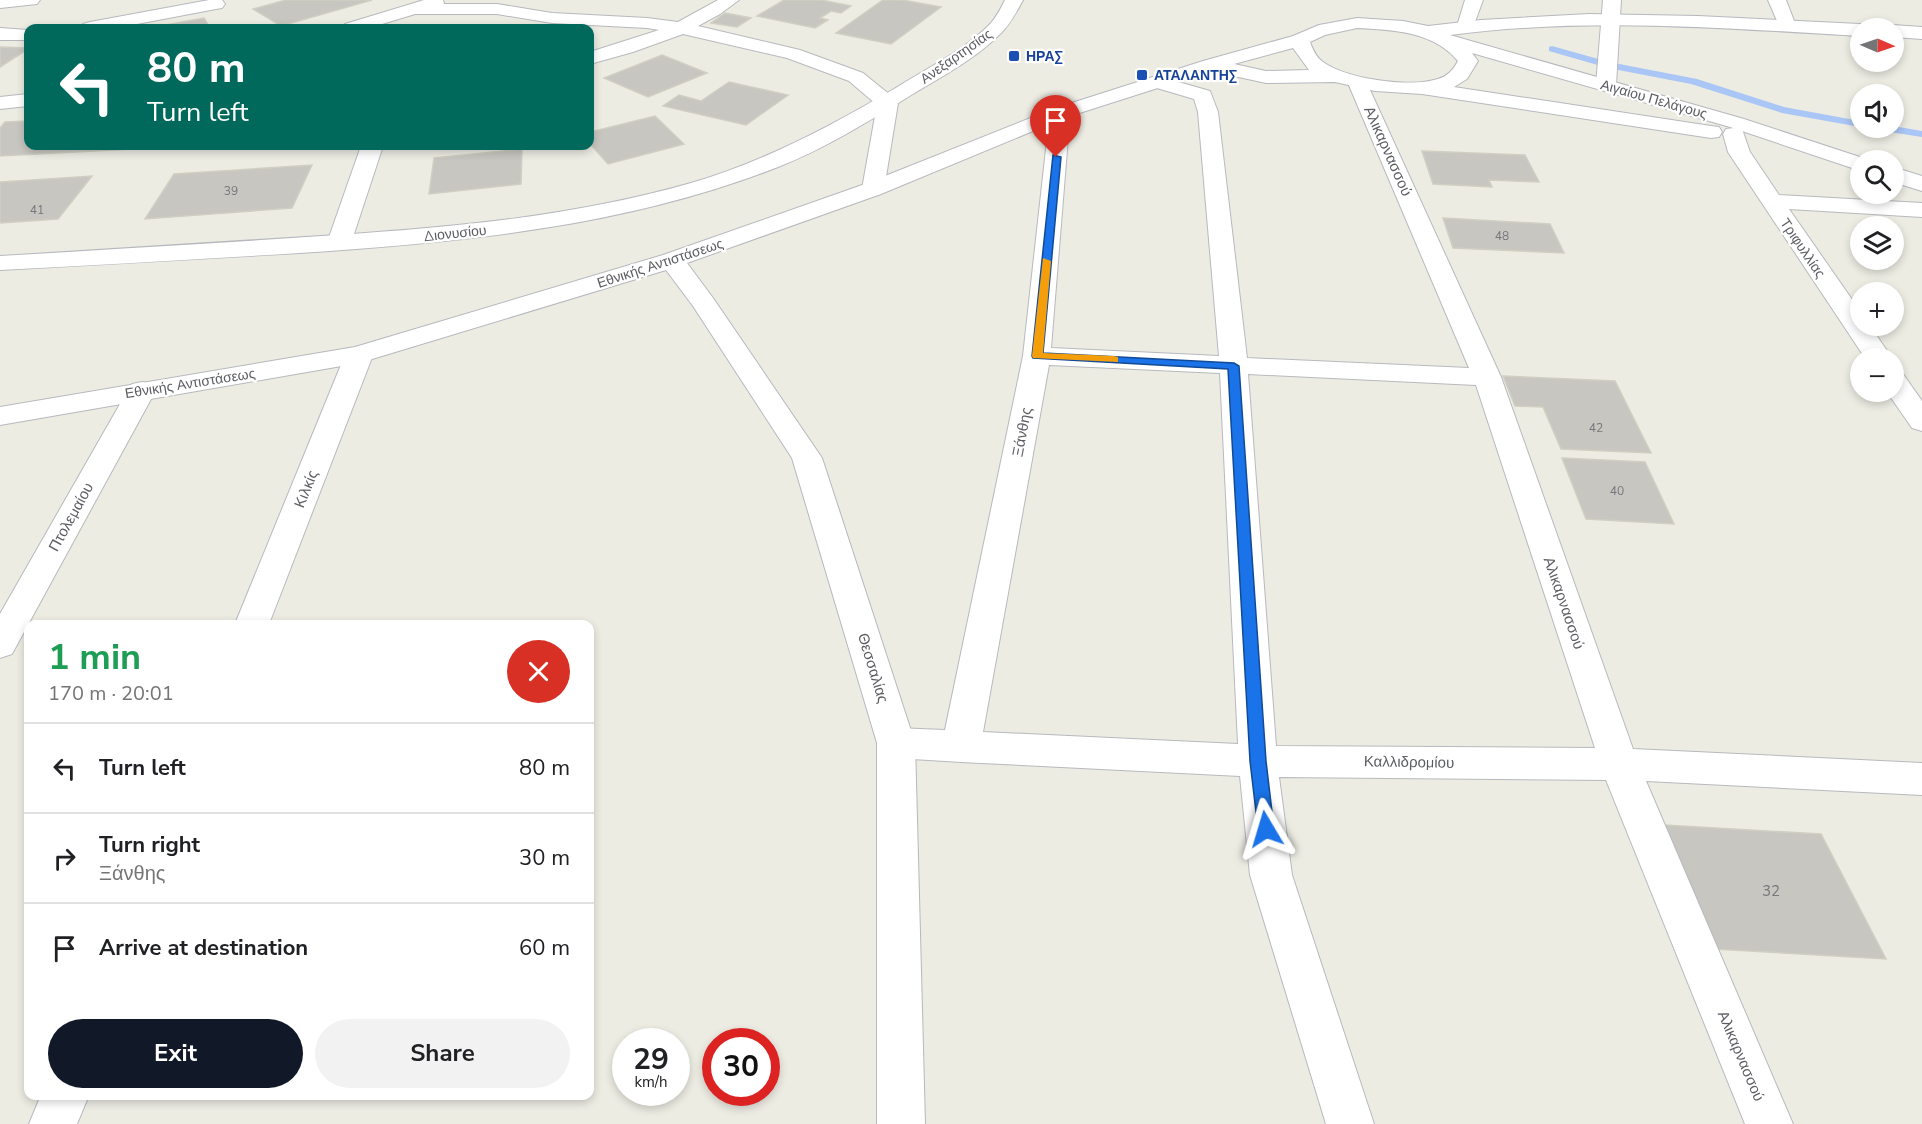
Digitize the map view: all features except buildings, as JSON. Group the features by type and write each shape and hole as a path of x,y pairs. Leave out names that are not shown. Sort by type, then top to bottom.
{"street":[{"path":"0,3 31,0"},
{"path":"128,0 131,20"},
{"path":"110,24 216,4 212,0"},
{"path":"365,24 443,0"},
{"path":"594,57 632,47 682,28 711,14 730,0"},
{"name":"Ανεξαρτησίας","path":"888,103 994,30 1014,0"},
{"path":"1466,26 1474,0"},
{"path":"1776,0 1787,26"},
{"path":"415,9 495,5 552,18 647,23 682,28 793,54 856,77 888,103 873,189"},
{"path":"1606,85 1612,10"},
{"path":"1427,32 1612,10 1850,29"},
{"name":"Εθνικής Αντιστάσεως","path":"0,416 142,390 359,355 672,260 873,189 1060,113 1157,81 1300,40 1349,18 1427,32"},
{"name":"Αιγαίου Πελάγους","path":"1427,32 1447,40 1606,85 1850,161"},
{"path":"1904,32 1922,33"},
{"path":"0,34 24,35"},
{"path":"1300,40 1306,57 1316,66 1346,79"},
{"path":"1412,88 1446,82 1455,79 1466,70 1468,61 1463,52 1447,40"},
{"path":"1210,65 1266,77 1346,79 1385,87 1412,88 1666,127 1790,141"},
{"name":"Αλικαρνασσού","path":"1346,79 1487,377 1618,764 1769,1124"},
{"path":"1157,81 1203,94 1208,112 1234,366 1258,761 1271,875 1350,1124"},
{"path":"0,103 24,100"},
{"name":"Διονυσίου","path":"0,263 339,243 505,228 610,212 718,183 780,159 888,103"},
{"name":"Ξάνθης","path":"961,747 1037,356 1060,113"},
{"name":"Τριφυλλίας","path":"1734,134 1738,152 1872,348"},
{"path":"339,243 371,150"},
{"path":"1904,178 1922,184"},
{"path":"1772,201 1922,210"},
{"name":"Θεσσαλίας","path":"672,260 704,303 807,458 896,743 902,1124"},
{"name":"Κιλκίς","path":"254,620 359,355"},
{"path":"1037,356 1487,377"},
{"name":"Πτολεμαίου","path":"0,645 142,390"},
{"path":"1904,396 1922,422"},
{"name":"Καλλιδρομίου","path":"896,743 1258,761 1618,764 1922,778"},
{"path":"53,1124 63,1100"}],"waterway":[{"path":"1552,49 1608,65 1693,81 1782,110 1850,122"},
{"path":"1904,131 1922,134"}],"slow traffic":[{"path":"1046,261 1037,356 1114,360"}],"place":[{"name":"ΗΡΑΣ","path":"1014,56"},
{"name":"ΑΤΑΛΑΝΤΗΣ","path":"1142,75"}],"route":[{"path":"1056,157 1037,356 1234,366 1258,761 1266,829"}]}
